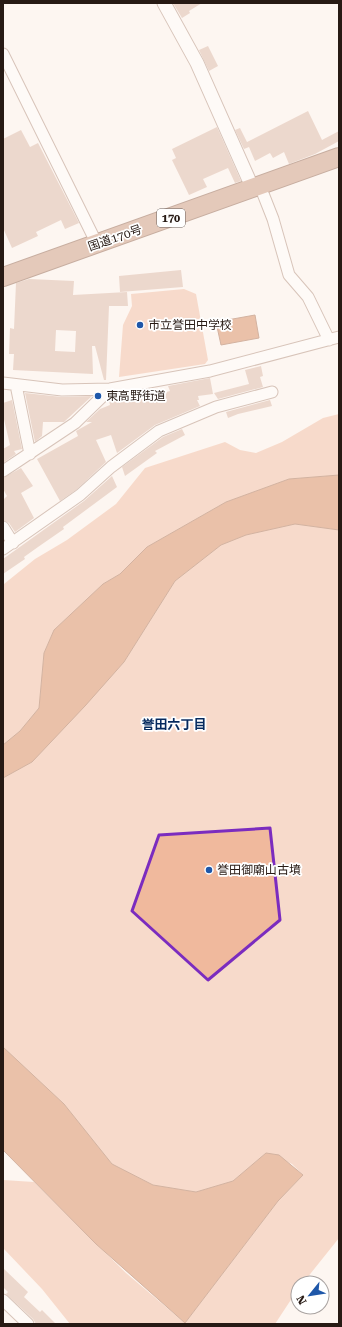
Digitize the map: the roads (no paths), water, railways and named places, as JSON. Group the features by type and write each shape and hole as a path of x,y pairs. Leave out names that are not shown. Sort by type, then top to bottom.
{"highway":[{"name":"国道170号","path":"3,277 256,188 339,157"}],"street":[{"path":"3,382 16,385 62,390 110,389 210,371 334,338 308,297 289,274 273,219 256,188 197,63 164,3"},
{"path":"3,54 97,244"},
{"path":"16,385 30,454"},
{"path":"3,471 75,423 110,389"},
{"path":"3,528 8,546 80,496 111,467 159,432 216,407 272,392"},
{"path":"3,1300 28,1324"}],"place":[{"name":"市立誉田中学校","path":"140,325"},
{"name":"東高野街道","path":"98,396"},
{"name":"誉田御廟山古墳","path":"209,870"}],"district":[{"name":"誉田六丁目","path":"174,724"}]}
